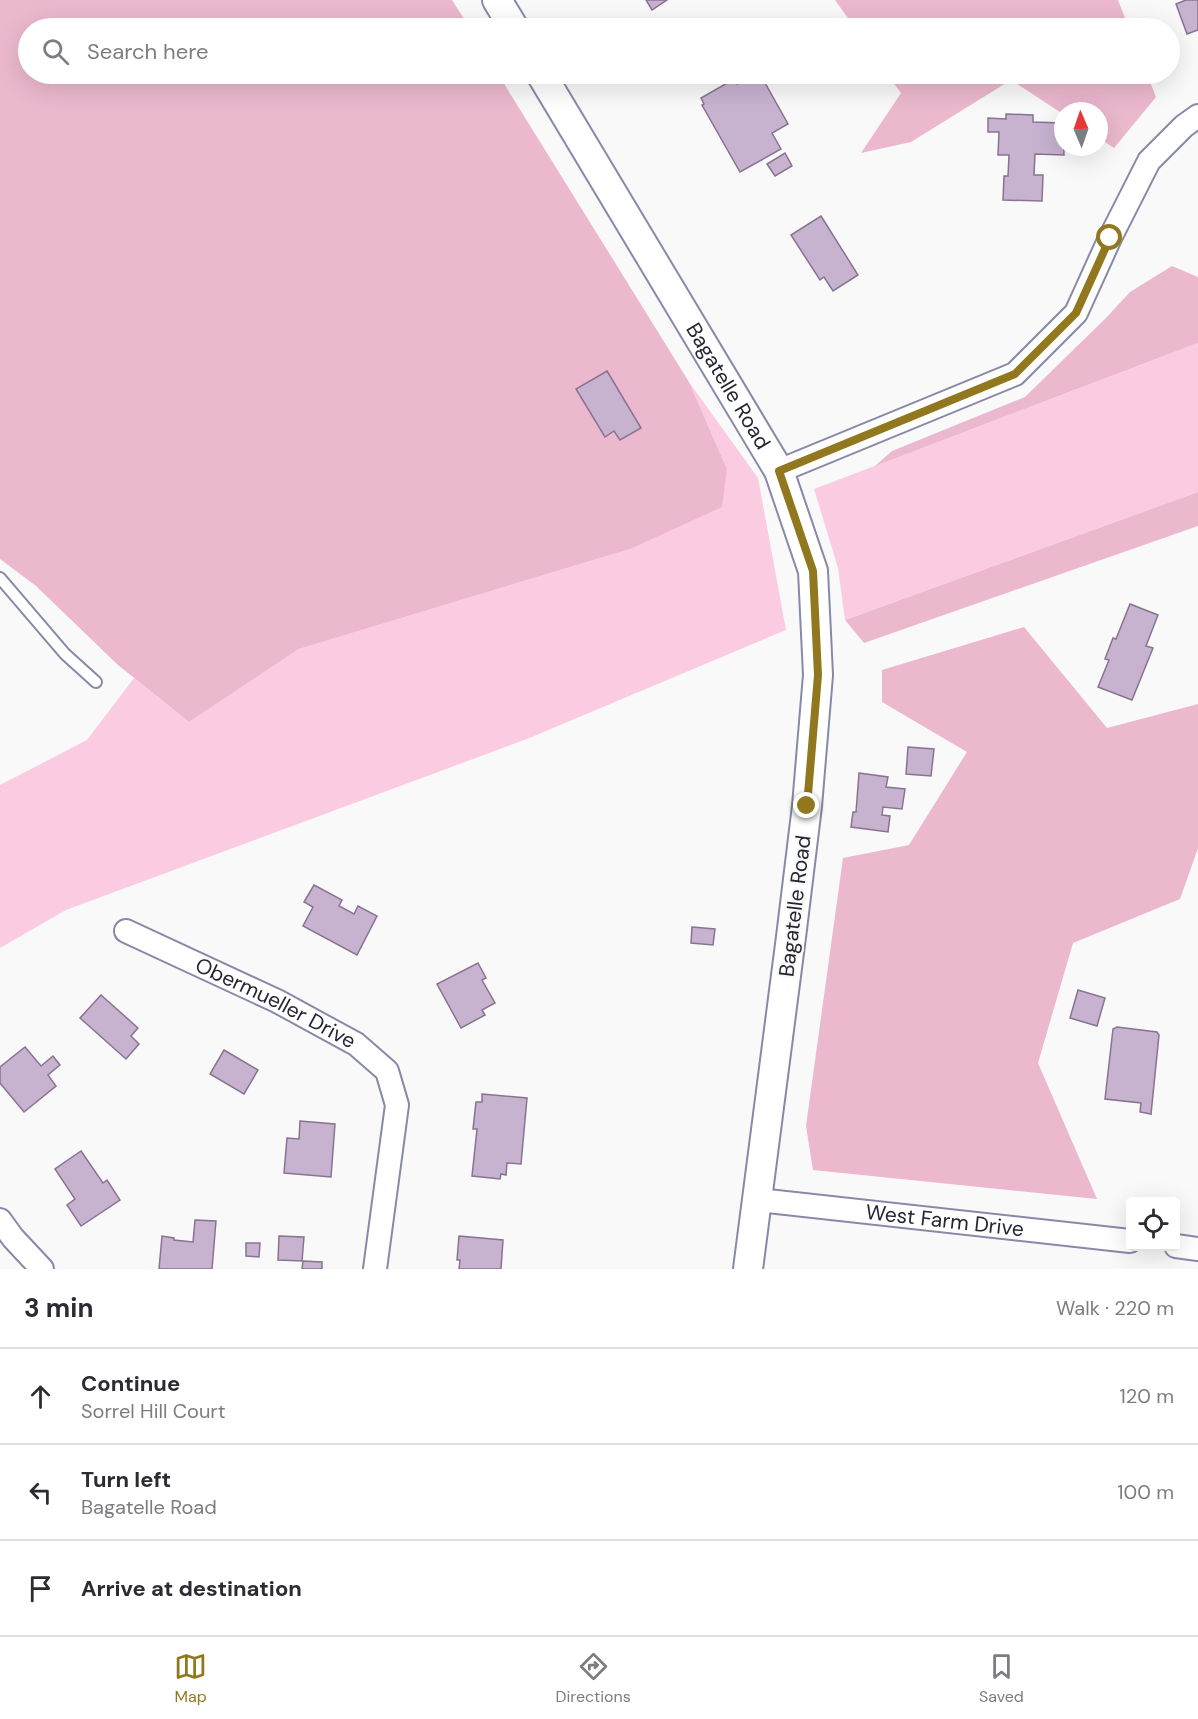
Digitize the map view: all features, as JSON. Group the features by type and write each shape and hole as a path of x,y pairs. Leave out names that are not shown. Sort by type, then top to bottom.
{"street":[{"path":"497,0 508,18"},
{"name":"Bagatelle Road","path":"547,84 779,471 813,571 818,675 798,882 748,1269"},
{"path":"779,471 1015,374 1076,313 1110,238 1149,161 1184,126 1198,116"},
{"name":"Obermueller Drive","path":"126,931 277,1001 356,1044 387,1071 396,1105 375,1269"},
{"name":"West Farm Drive","path":"758,1200 1126,1240"},
{"path":"0,1220 13,1238 42,1269"},
{"path":"1180,1247 1198,1249"}],"lane":[{"path":"0,578 65,654 96,682"}],"shaded area":[{"path":"0,0 452,0 464,18 18,18 18,84 504,84 689,382 727,469 722,507 630,549 299,649 189,722 118,665 36,586 0,559"},
{"path":"835,0 1118,0 1125,18 848,18"},
{"path":"894,84 1005,84 911,142 861,153 901,93"},
{"path":"1017,84 1151,84 1156,97 1114,148 1108,144 1108,102 1054,102 1054,108"},
{"path":"1172,266 1198,277 1198,343 875,466 892,451 1025,397 1130,292"},
{"path":"1198,343 1198,492 845,620 838,568 814,489"},
{"path":"689,382 758,478 786,630 527,739 66,910 0,948 0,785 87,740 134,678 189,722 299,649 630,549 727,469"},
{"path":"1198,492 1198,526 864,643 845,620"},
{"path":"1024,627 1107,728 1198,704 1198,848 1180,899 1073,943 1038,1063 1097,1199 813,1170 806,1126 843,858 909,845 967,752 882,702 882,670"}],"building":[{"path":"646,0 667,0 652,10"},
{"path":"1186,0 1198,0 1198,30 1187,34 1176,4"},
{"path":"725,84 766,84 788,124 772,133 781,149 740,172 702,105 704,104 701,98"},
{"path":"1006,114 1033,115 1033,122 1054,123 1054,155 1035,154 1034,175 1043,175 1042,201 1003,200 1004,176 1008,176 1009,155 998,155 999,132 988,132 988,118 1006,119"},
{"path":"785,153 792,166 775,176 767,164"},
{"path":"821,216 858,275 833,291 824,277 820,280 791,235"},
{"path":"607,371 641,428 620,440 614,431 605,437 576,389"},
{"path":"1130,604 1158,615 1146,646 1153,648 1132,700 1098,687 1109,660 1105,659 1113,638 1116,639"},
{"path":"908,747 934,749 931,776 906,774"},
{"path":"859,773 888,777 886,787 905,789 902,809 883,807 882,815 890,816 888,832 851,827 853,812 856,812"},
{"path":"314,885 342,900 339,906 354,914 358,906 377,916 357,955 303,926 313,907 304,902"},
{"path":"692,927 715,929 713,945 691,943"},
{"path":"478,963 486,978 482,980 495,1003 482,1010 485,1015 461,1028 437,984"},
{"path":"1078,990 1105,998 1097,1026 1070,1018"},
{"path":"101,995 138,1028 131,1036 139,1044 126,1059 80,1018"},
{"path":"1117,1027 1157,1032 1159,1035 1151,1114 1140,1112 1141,1103 1105,1099 1113,1029"},
{"path":"25,1047 41,1066 53,1056 60,1065 48,1075 56,1086 24,1112 0,1083 0,1067"},
{"path":"224,1050 258,1070 244,1094 210,1074"},
{"path":"482,1094 527,1098 521,1164 507,1163 506,1175 501,1174 500,1179 472,1176 477,1129 473,1129 476,1102 482,1102"},
{"path":"300,1121 335,1124 331,1177 284,1173 287,1138 299,1139"},
{"path":"81,1151 103,1183 107,1180 120,1200 81,1226 67,1205 75,1199 55,1169"},
{"path":"195,1220 216,1221 212,1269 159,1269 162,1236 193,1242"},
{"path":"279,1236 304,1237 302,1261 278,1260"},
{"path":"459,1236 503,1240 501,1269 459,1269 460,1260 457,1260"},
{"path":"246,1243 260,1243 259,1257 246,1256"},
{"path":"303,1261 322,1262 322,1269 302,1269"}],"route":[{"path":"807,806 818,675 813,571 779,471 1015,374 1076,313 1110,238"}]}
